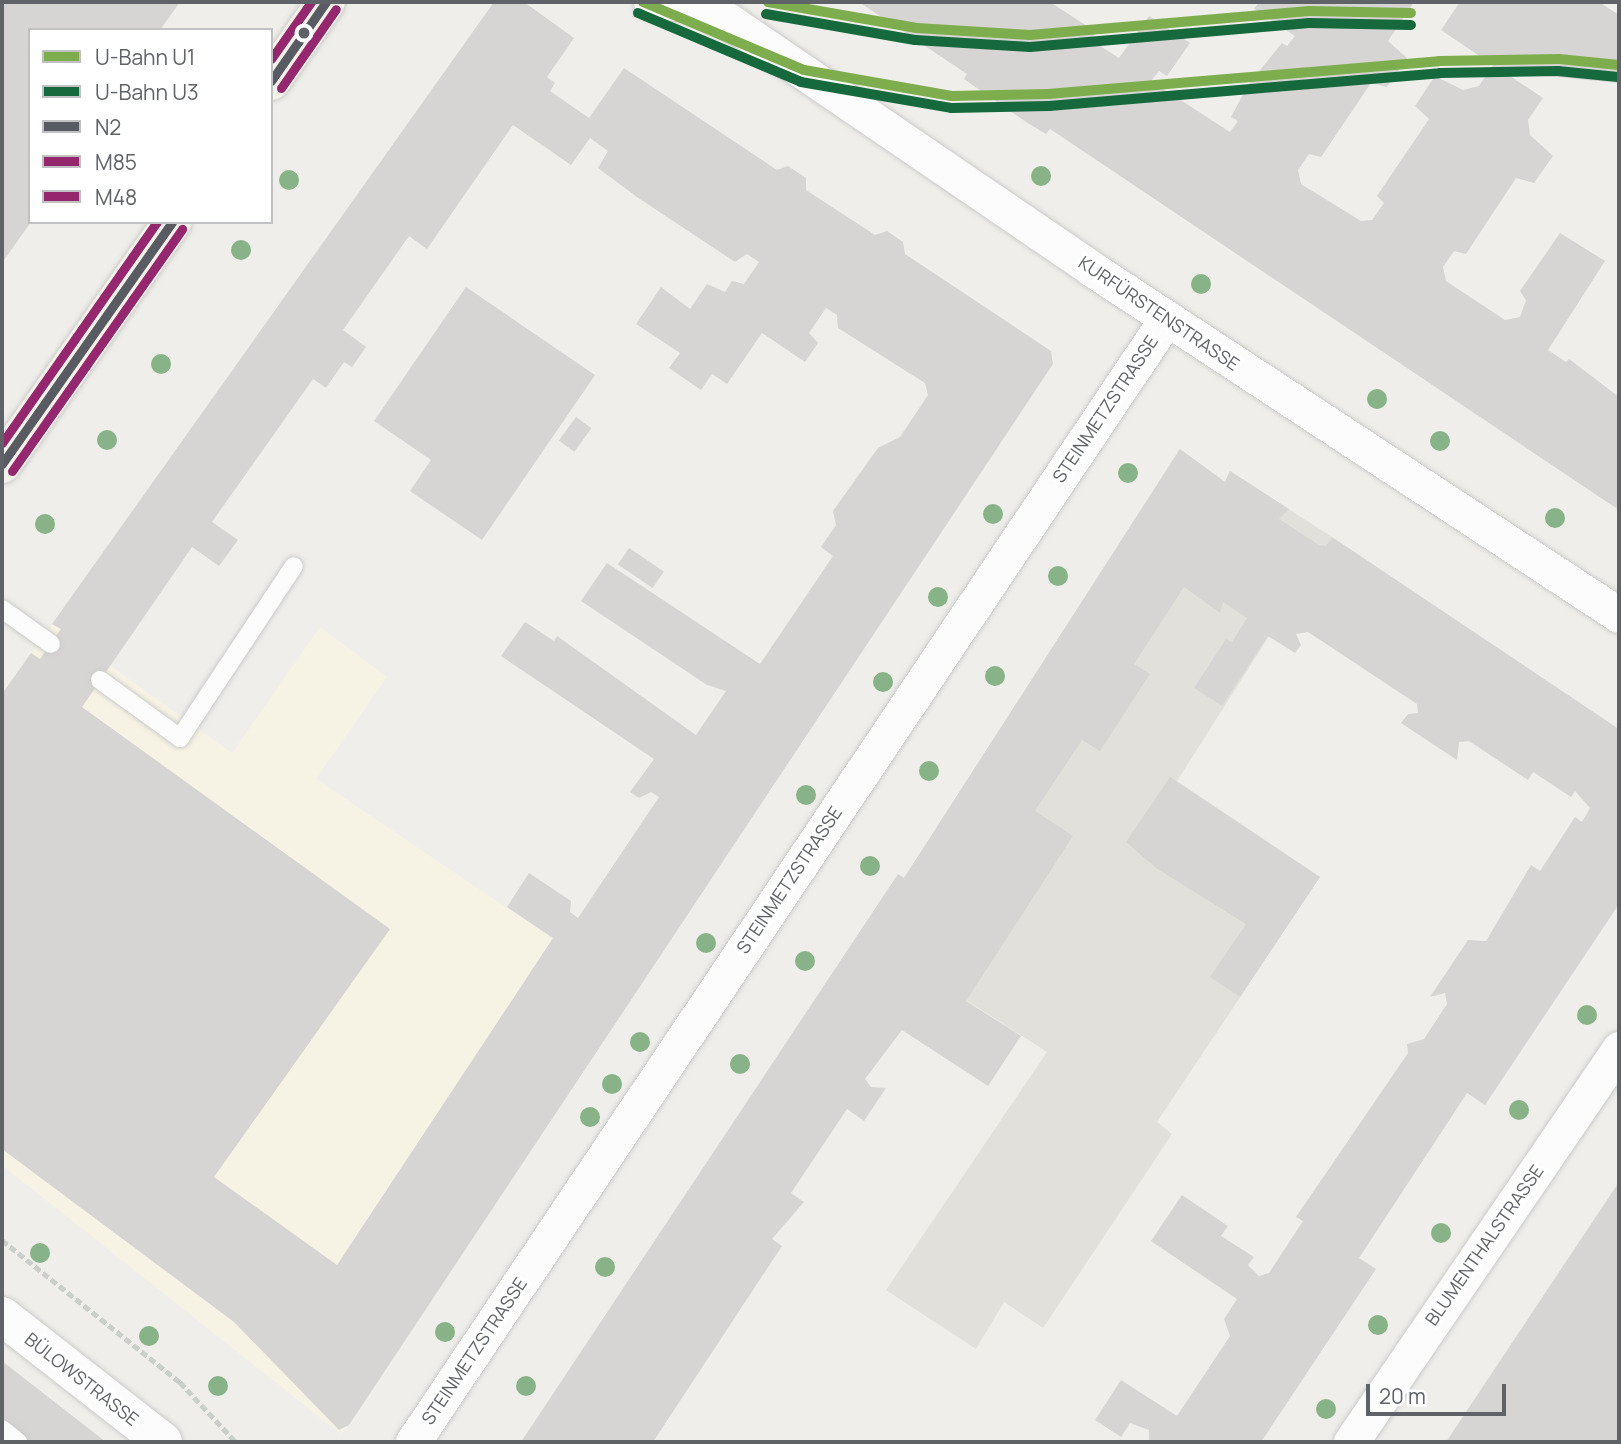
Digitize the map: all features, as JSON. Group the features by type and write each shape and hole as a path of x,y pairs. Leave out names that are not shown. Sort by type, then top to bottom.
{"main road":[{"path":"273,78 326,2"},
{"path":"2,464 171,224"},
{"name":"BÜLOWSTRASSE","path":"2,1316 163,1442"}],"street":[{"name":"KURFÜRSTENSTRASSE","path":"651,2 702,3 1167,318 1619,615"},
{"name":"STEINMETZSTRASSE","path":"413,1442 1167,318"},
{"name":"BLUMENTHALSTRASSE","path":"1351,1442 1619,1049"}],"lane":[{"path":"100,680 180,738 294,566"},
{"path":"2,609 51,644"},
{"path":"2,1429 18,1442"}],"path":[{"path":"2,1240 180,1382 236,1442"}],"shaded area":[{"path":"1180,449 1225,482 1230,471 1332,537 1177,781 1320,877 1157,1122 1172,1134 1043,1328 1004,1302 976,1349 886,1290 1047,1052 860,932 904,878"},
{"path":"52,624 232,753 320,627 387,677 316,779 633,993 341,1434 2,1165 2,694"}],"building":[{"path":"2,2 180,2 161,28 28,28 30,224 2,263"},
{"path":"494,2 524,2 574,38 547,77 555,83 550,91 589,118 624,68 777,170 788,166 806,178 806,190 875,235 887,231 903,242 905,254 1051,351 1053,364 349,1425 339,1430 234,1322 2,1149 2,694 31,653 40,659 61,629 52,624","holes":["513,125 571,165 590,138 608,151 598,168 637,197 735,262 747,254 759,262 744,284 732,281 725,292 707,284 690,309 661,287 636,324 680,353 669,368 701,390 712,374 727,384 762,333 805,362 818,343 809,333 826,308 837,315 838,328 925,383 928,395 900,437 878,448 833,511 836,525 821,547 833,556 760,664 607,563 581,601 707,685 726,691 696,735 557,636 554,641 525,622 501,656 654,759 630,792 639,798 651,792 659,797 578,918 570,912 571,901 529,873 507,907 553,938 337,1265 214,1177 390,929 82,707 192,547 219,566 238,540 212,522 313,379 326,388 344,362 352,367 366,347 343,330 409,236 427,249"]},
{"path":"859,2 1050,2 1096,32 1091,40 1119,58 1149,16 1190,43 1167,76 1159,71 1151,81 1230,132 1238,121 1231,117 1248,85 1282,43 1287,46 1295,36 1254,9 1259,2 1414,2 1388,41 1407,58 1387,87 1371,83 1321,157 1309,154 1298,170 1301,184 1361,221 1372,220 1384,203 1377,196 1429,119 1415,106 1435,76 1463,90 1479,86 1493,65 1441,30 1460,2 1599,2 1619,15 1619,83 1504,72 1543,98 1528,120 1530,135 1553,156 1534,183 1516,178 1466,254 1454,251 1443,267 1446,281 1505,320 1520,317 1526,300 1520,291 1560,233 1605,261 1548,350 1566,362 1569,359 1619,397 1619,510 1050,129 1046,134 1026,122 964,79 967,74"},
{"path":"466,287 595,375 482,540 410,491 431,460 374,421"},
{"path":"576,417 591,428 574,452 559,440"},
{"path":"1180,449 1225,482 1230,471 1289,509 1279,519 1319,545 1326,546 1332,537 1619,729 1619,904 1485,1105 1467,1093 1359,1258 1376,1269 1261,1442 1149,1442 1149,1430 1130,1423 1121,1437 1095,1420 1121,1380 1177,1416 1230,1336 1224,1319 1237,1299 1151,1241 1182,1195 1228,1226 1221,1236 1254,1257 1248,1265 1259,1276 1269,1273 1303,1221 1296,1217 1408,1053 1407,1044 1424,1039 1447,1004 1445,993 1430,997 1468,940 1486,941 1531,865 1540,871 1575,817 1582,822 1590,808 1575,791 1571,797 1533,772 1528,780 1469,741 1459,742 1457,760 1401,723 1408,714 1418,713 1417,704 1308,632 1296,634 1301,645 1295,653 1268,636 1222,706 1194,688 1226,639 1232,642 1247,618 1223,602 1220,613 1184,587 1134,664 1150,674 1100,751 1082,740 1035,811 1073,836 966,1001 1021,1036 988,1086 902,1030 865,1079 871,1087 886,1088 864,1121 847,1109 791,1193 804,1202 772,1239 782,1246 653,1442 521,1442 898,874 904,878"},
{"path":"629,548 664,571 653,588 618,565"},
{"path":"1170,777 1320,877 1240,997 1210,977 1246,924 1156,868 1126,842"},
{"path":"1619,1182 1619,1442 1446,1442 1559,1272"},
{"path":"2,1361 106,1442 2,1442"}],"metro line":[{"name":"U1","path":"643,2 804,70 952,96 1048,94 1439,61 1559,59 1619,65"},
{"name":"U1","path":"768,2 917,28 1030,35 1309,11 1411,13"},
{"name":"U3","path":"638,13 801,82 951,108 1049,106 1440,73 1558,71 1618,77"},
{"name":"U3","path":"766,14 915,40 1030,47 1309,23 1411,25"}],"transit line":[{"name":"M48","path":"273,56 311,2"},
{"name":"N2","path":"273,78 326,2"},
{"name":"M85","path":"281,88 336,9"},
{"name":"M48","path":"2,443 156,224"},
{"name":"N2","path":"2,464 171,224"},
{"name":"M85","path":"12,471 182,229"}]}
